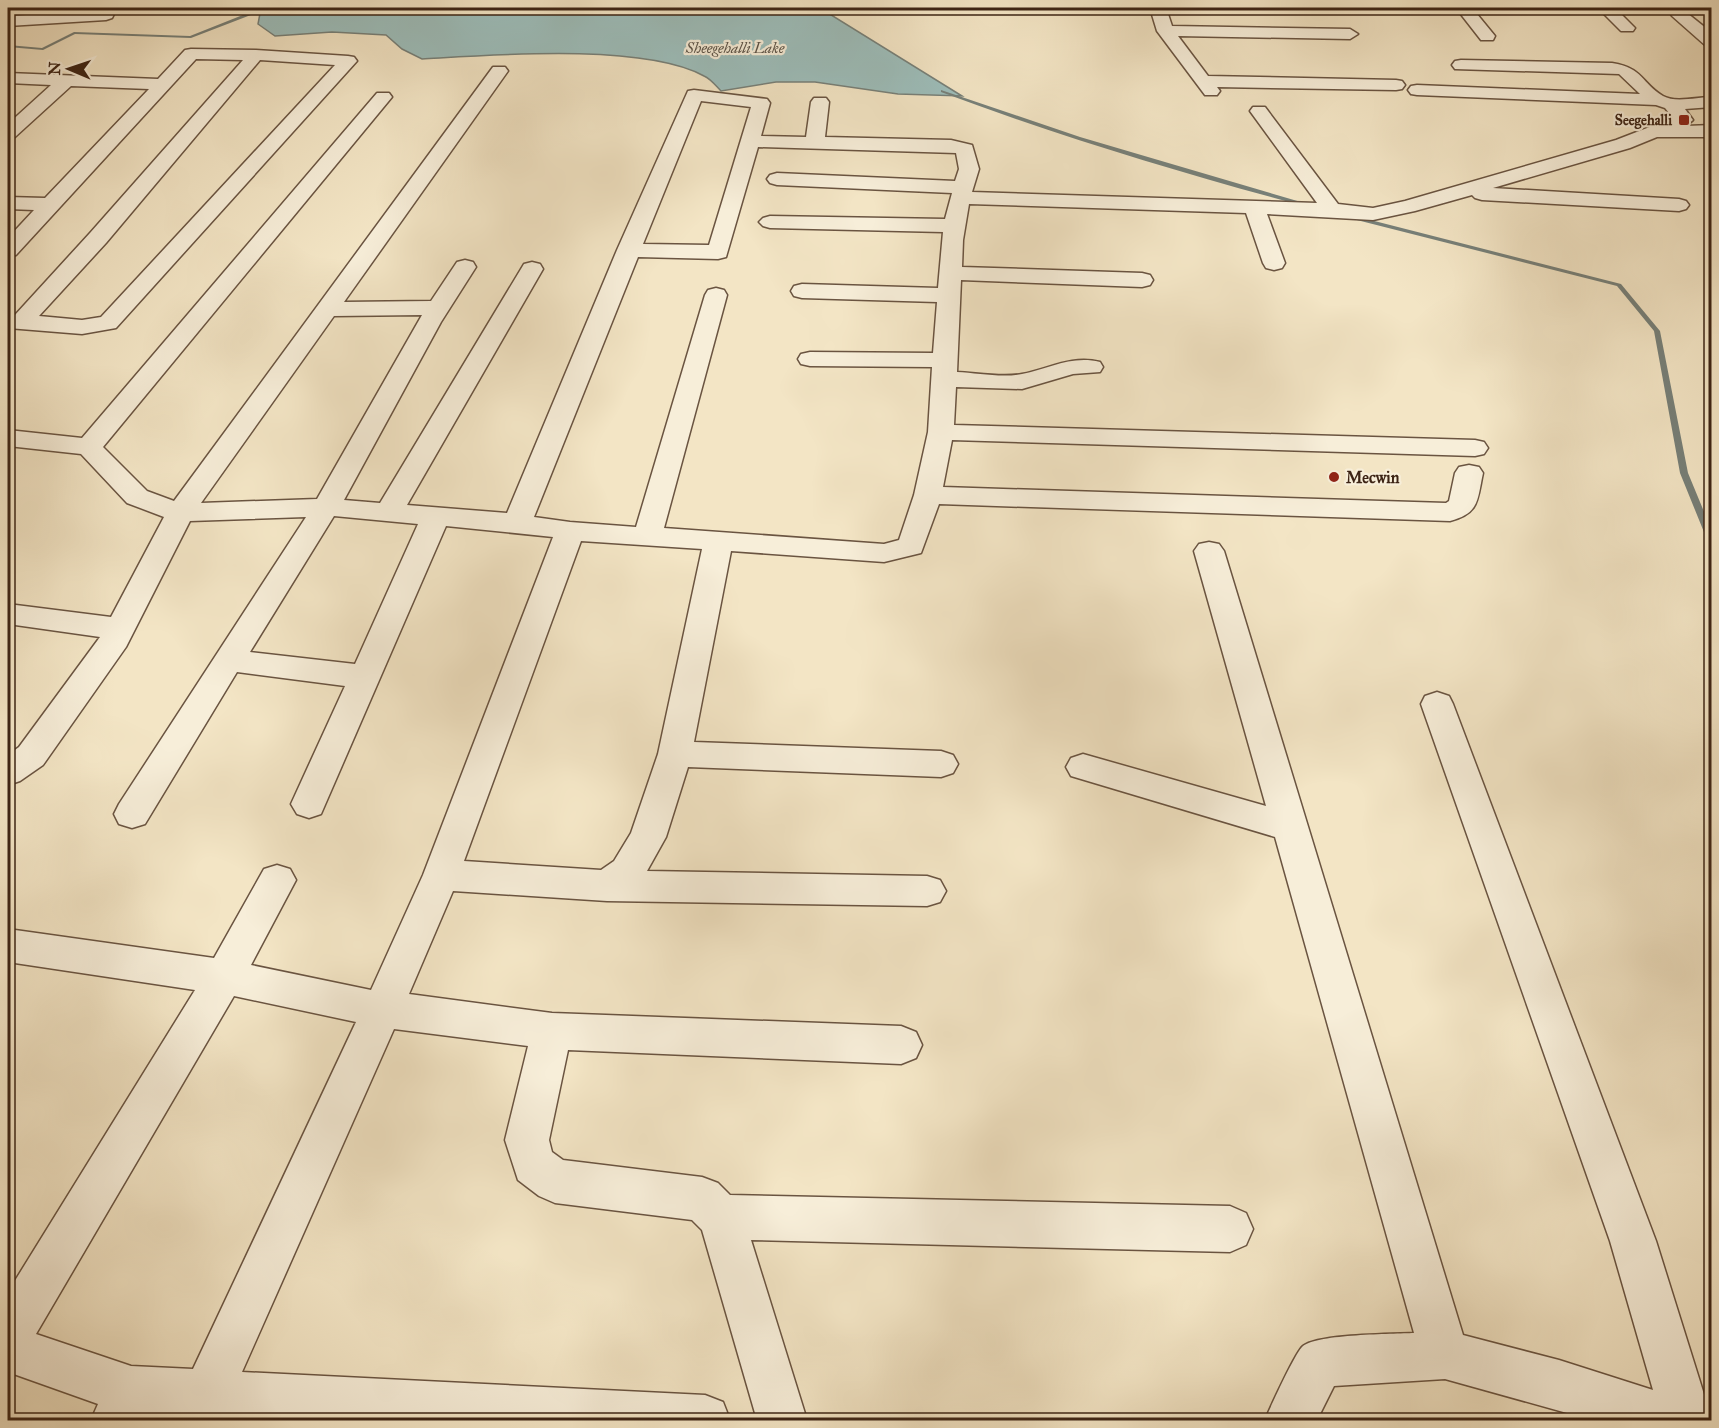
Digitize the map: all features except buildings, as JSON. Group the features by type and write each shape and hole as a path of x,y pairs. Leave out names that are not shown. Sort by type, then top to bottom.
{"street":[{"path":"8,21 106,15 109,8"},
{"path":"1158,8 1165,31 1208,86 1396,85"},
{"path":"1464,8 1487,36"},
{"path":"1606,8 1627,28"},
{"path":"1683,8 1678,13 1712,42"},
{"path":"1165,31 1350,34"},
{"path":"8,250 191,54 256,55 348,61 108,323 82,327 15,321"},
{"path":"15,321 98,238 256,55"},
{"path":"777,179 962,192 1332,210 1373,214 1459,193 1657,132 1684,120 1624,70 1461,65"},
{"path":"8,772 31,756 120,629 180,513 499,71"},
{"path":"8,78 163,84"},
{"path":"8,133 67,80"},
{"path":"1417,90 1664,102 1712,102"},
{"path":"517,523 628,250 694,95 761,103 718,252 628,250"},
{"path":"89,447 383,97"},
{"path":"814,142 820,102"},
{"path":"1259,111 1332,210"},
{"path":"1657,132 1712,131"},
{"path":"8,438 89,447 137,497 180,513 326,507 718,543 884,553 911,546 928,495 941,432 955,226 969,169 965,149 951,146 750,141"},
{"path":"1459,193 1679,205"},
{"path":"8,203 51,204"},
{"path":"1254,207 1274,263"},
{"path":"770,222 955,226"},
{"path":"132,814 326,507 438,308 465,267"},
{"path":"389,512 532,269"},
{"path":"802,291 950,284 1142,280"},
{"path":"648,536 716,295"},
{"path":"327,309 438,308"},
{"path":"810,359 945,370 1022,382 1071,367 1091,367"},
{"path":"928,495 1450,512 1462,506 1472,460 941,432"},
{"path":"309,804 436,516"},
{"path":"207,1395 441,876 570,531"},
{"path":"607,886 627,872 648,837 675,754 718,543"},
{"path":"1209,551 1445,1355"},
{"path":"8,614 120,629"},
{"path":"228,660 365,677"},
{"path":"1437,704 1633,1241 1687,1420"},
{"path":"675,754 941,764"},
{"path":"1083,767 1290,827"},
{"path":"441,876 607,886 927,891"},
{"path":"8,1336 224,977 277,880"},
{"path":"8,945 224,977 382,1010 422,1013 552,1031 901,1045"},
{"path":"552,1031 527,1140 534,1165 555,1181 702,1199 721,1216 782,1420"},
{"path":"721,1216 1230,1229"},
{"path":"8,1348 123,1406 207,1395 705,1420"},
{"path":"1290,1420 1320,1363 1445,1355 1559,1384 1668,1420"}],"water":[{"name":"Sheegehalli Lake","path":"261,8 820,8 962,96 898,94 815,82 776,82 721,91 707,77 677,66 607,55 526,54 422,59 402,49 386,35 332,32 275,36 258,24"}],"waterway":[{"path":"8,46 43,49 74,33 191,37 260,10 272,10"},
{"path":"943,91 1078,138 1308,205"},
{"path":"1347,216 1619,285 1657,331 1684,473 1712,542"}],"place":[{"name":"Seegehalli","path":"1684,120"},
{"name":"Mecwin","path":"1334,477"}]}
